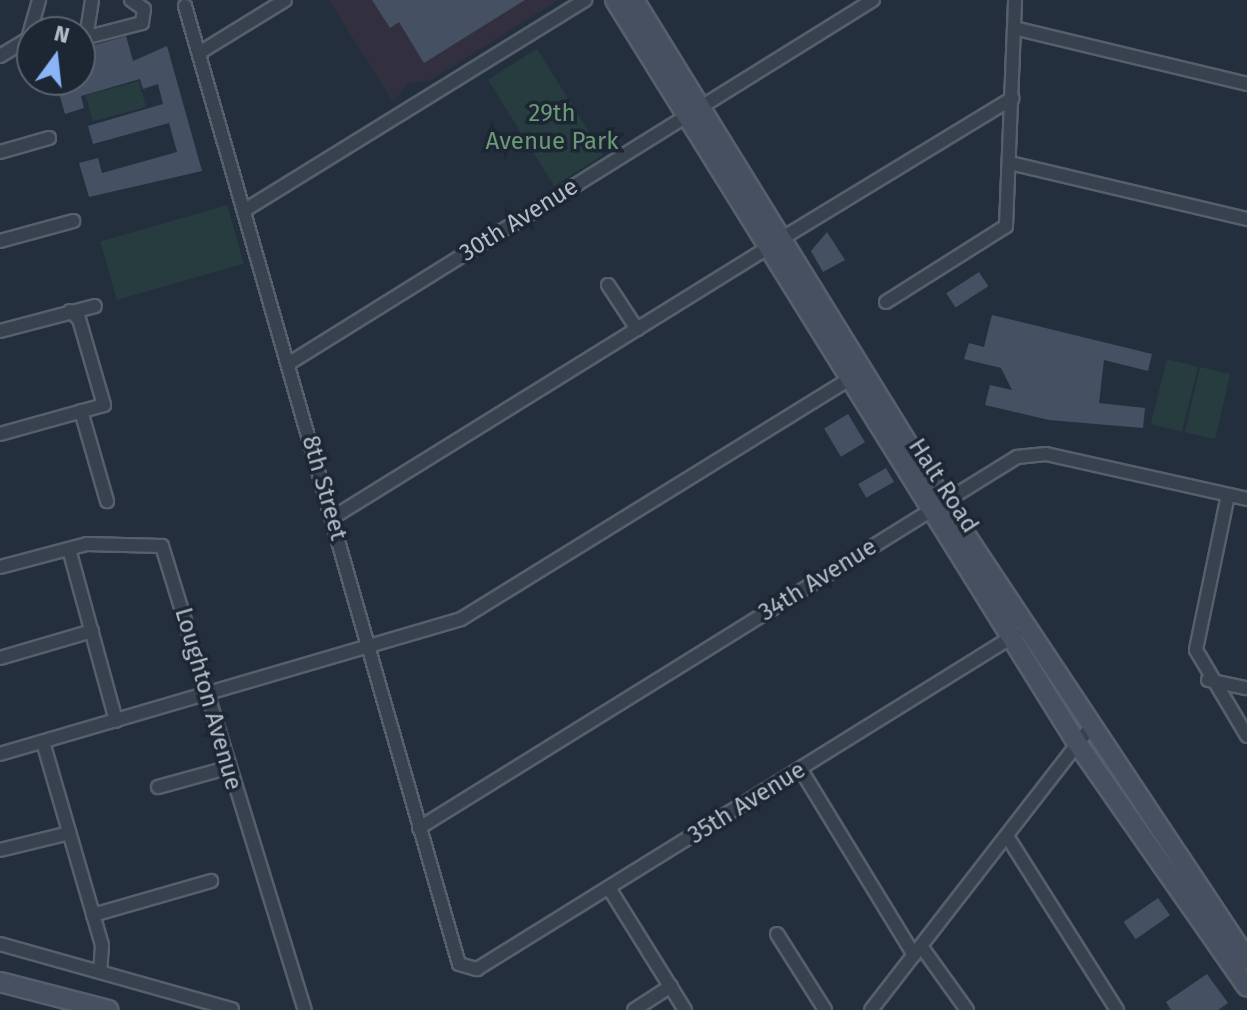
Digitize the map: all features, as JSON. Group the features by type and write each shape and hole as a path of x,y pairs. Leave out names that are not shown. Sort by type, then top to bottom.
{"street":[{"path":"96,35 142,23 144,9 131,0"},
{"path":"199,53 285,0"},
{"path":"245,210 585,0"},
{"name":"Halt Road","path":"615,0 693,112 1018,633 1077,743 1247,987"},
{"name":"Halt Road","path":"634,0 693,112"},
{"name":"30th Avenue","path":"288,364 873,0"},
{"path":"886,302 1006,226 1015,0"},
{"name":"8th Street","path":"185,6 419,828 465,968"},
{"path":"1014,28 1247,84"},
{"path":"332,518 1013,98"},
{"path":"0,152 49,138"},
{"path":"1010,163 1247,219"},
{"path":"0,241 73,221"},
{"path":"608,285 637,329"},
{"path":"0,331 95,306"},
{"path":"0,434 104,405 70,311"},
{"path":"0,754 369,650 478,609 856,376"},
{"path":"81,411 107,501"},
{"name":"34th Avenue","path":"419,828 937,505 1031,453 1247,499"},
{"path":"1228,495 1196,644 1208,680 1247,736"},
{"name":"Loughton Avenue","path":"0,567 69,549 149,540 162,546 227,768 270,879 305,1010"},
{"path":"69,549 116,721"},
{"path":"0,658 92,631"},
{"name":"Halt Road","path":"1018,633 1091,726 1247,959"},
{"name":"35th Avenue","path":"465,968 477,969 1018,633"},
{"path":"1208,680 1247,688"},
{"path":"871,1010 1091,726"},
{"path":"43,742 103,951 100,972"},
{"path":"158,787 227,768"},
{"path":"801,770 917,951 967,1010"},
{"path":"0,850 69,833"},
{"path":"1007,836 1117,1010"},
{"path":"93,915 211,881"},
{"path":"609,888 685,1010"},
{"path":"777,934 825,1010"},
{"path":"0,944 232,1009"},
{"path":"0,982 78,1006 108,1010"},
{"path":"634,1010 671,986"}],"shaded area":[{"path":"329,0 558,0 429,81 409,83 393,102"}],"green space":[{"name":"29th Avenue Park","path":"537,49 603,155 554,186 488,80"},
{"path":"139,81 146,107 93,121 86,96 96,96 96,93"},
{"path":"227,205 244,264 117,300 100,241"},
{"path":"1167,359 1198,367 1182,432 1151,424"},
{"path":"1200,367 1230,374 1215,439 1185,432"}],"building":[{"path":"372,0 525,0 424,63 399,22 390,28"},
{"path":"126,36 133,61 167,46 202,171 89,197 79,163 98,158 102,173 177,152 169,123 93,144 88,126 163,104 158,84 143,89 140,79 96,92 96,44"},
{"path":"60,96 81,96 84,108 65,114"},
{"path":"827,232 845,260 823,272 811,251"},
{"path":"979,272 988,286 956,307 946,293"},
{"path":"992,315 1152,354 1148,371 1104,360 1099,403 1145,408 1143,428 1049,420 985,405 990,385 1012,390 1001,368 964,359 969,343 984,347"},
{"path":"848,414 865,442 841,457 824,428"},
{"path":"886,468 894,482 866,498 858,484"},
{"path":"1158,898 1170,915 1136,939 1124,922"},
{"path":"1207,974 1228,1003 1218,1010 1171,1010 1166,1002"}]}
